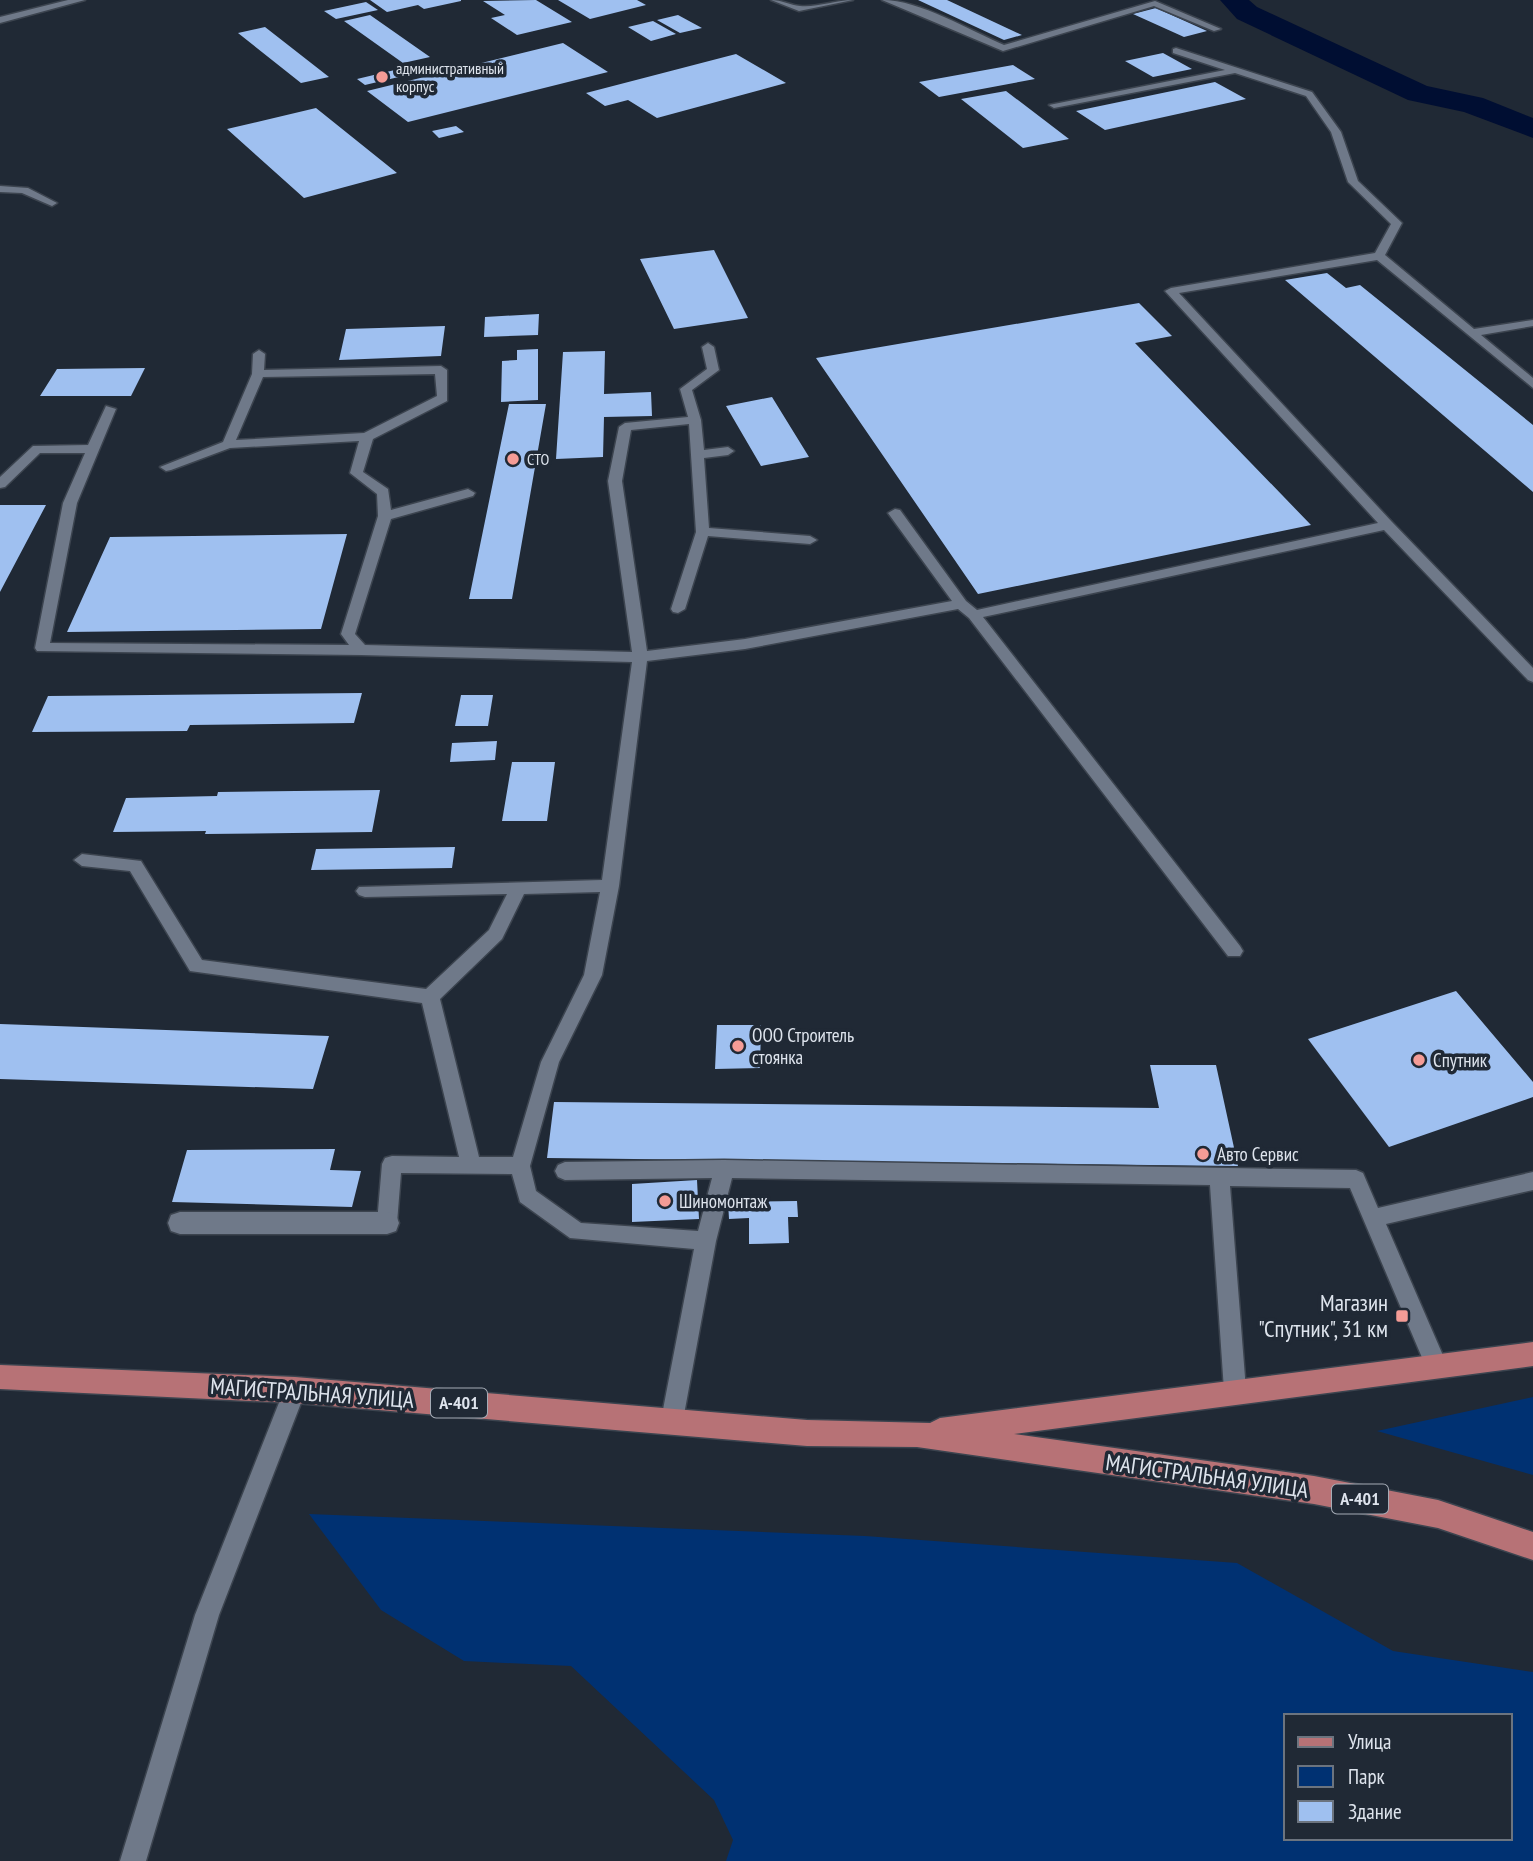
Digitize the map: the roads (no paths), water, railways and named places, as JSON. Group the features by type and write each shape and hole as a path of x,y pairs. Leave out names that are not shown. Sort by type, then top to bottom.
{"main road":[{"name":"МАГИСТРАЛЬНАЯ УЛИЦА","path":"917,1434 1236,1390 1533,1354"},
{"name":"МАГИСТРАЛЬНАЯ УЛИЦА","path":"0,1377 295,1390 807,1433 917,1434 1314,1490 1438,1514 1533,1546"}],"street":[{"path":"0,20 80,0"},
{"path":"180,1223 387,1223"}],"lane":[{"path":"775,0 799,9 849,0"},
{"path":"886,0 912,8 1003,48 1155,3 1217,29"},
{"path":"1176,51 1309,93 1336,132 1353,182 1397,223 1379,257"},
{"path":"1054,105 1240,70"},
{"path":"0,189 24,190 52,203"},
{"path":"1533,384 1379,257 1171,291 1387,525 1533,677"},
{"path":"1472,333 1533,323"},
{"path":"678,609 703,532 695,420 686,389 713,370 708,347"},
{"path":"228,444 258,374 259,354"},
{"path":"166,467 228,444 367,437 443,398 441,370 258,374"},
{"path":"110,409 70,503 42,648 361,650 640,657 968,610 1387,525"},
{"path":"695,420 625,427 615,481 640,657 610,886 593,975 550,1062 520,1166 527,1196 578,1231 706,1241"},
{"path":"361,650 348,634 385,516 383,492 356,473 367,437"},
{"path":"0,484 37,449 93,449"},
{"path":"698,455 728,451"},
{"path":"385,516 468,493"},
{"path":"895,513 1234,951"},
{"path":"703,532 810,540"},
{"path":"82,860 135,865 196,967 430,997"},
{"path":"365,891 610,886"},
{"path":"430,997 496,934 519,887"},
{"path":"430,997 471,1165"},
{"path":"387,1223 393,1164 520,1166"},
{"path":"672,1420 706,1241 724,1169"},
{"path":"565,1171 724,1169 1356,1179 1437,1367"},
{"path":"1219,1177 1236,1390"},
{"path":"1373,1218 1533,1181"},
{"path":"133,1861 207,1615 295,1390"}],"waterway":[{"path":"1234,0 1247,13 1419,94 1472,104 1533,129"}],"place":[{"name":"административный корпус","path":"382,77"},
{"name":"СТО","path":"513,459"},
{"name":"ООО Строитель стоянка","path":"738,1046"},
{"name":"Спутник","path":"1419,1060"},
{"name":"Авто Сервис","path":"1203,1154"},
{"name":"Шиномонтаж","path":"665,1201"},
{"name":"Магазин \"Спутник\", 31 км","path":"1402,1316"}]}
